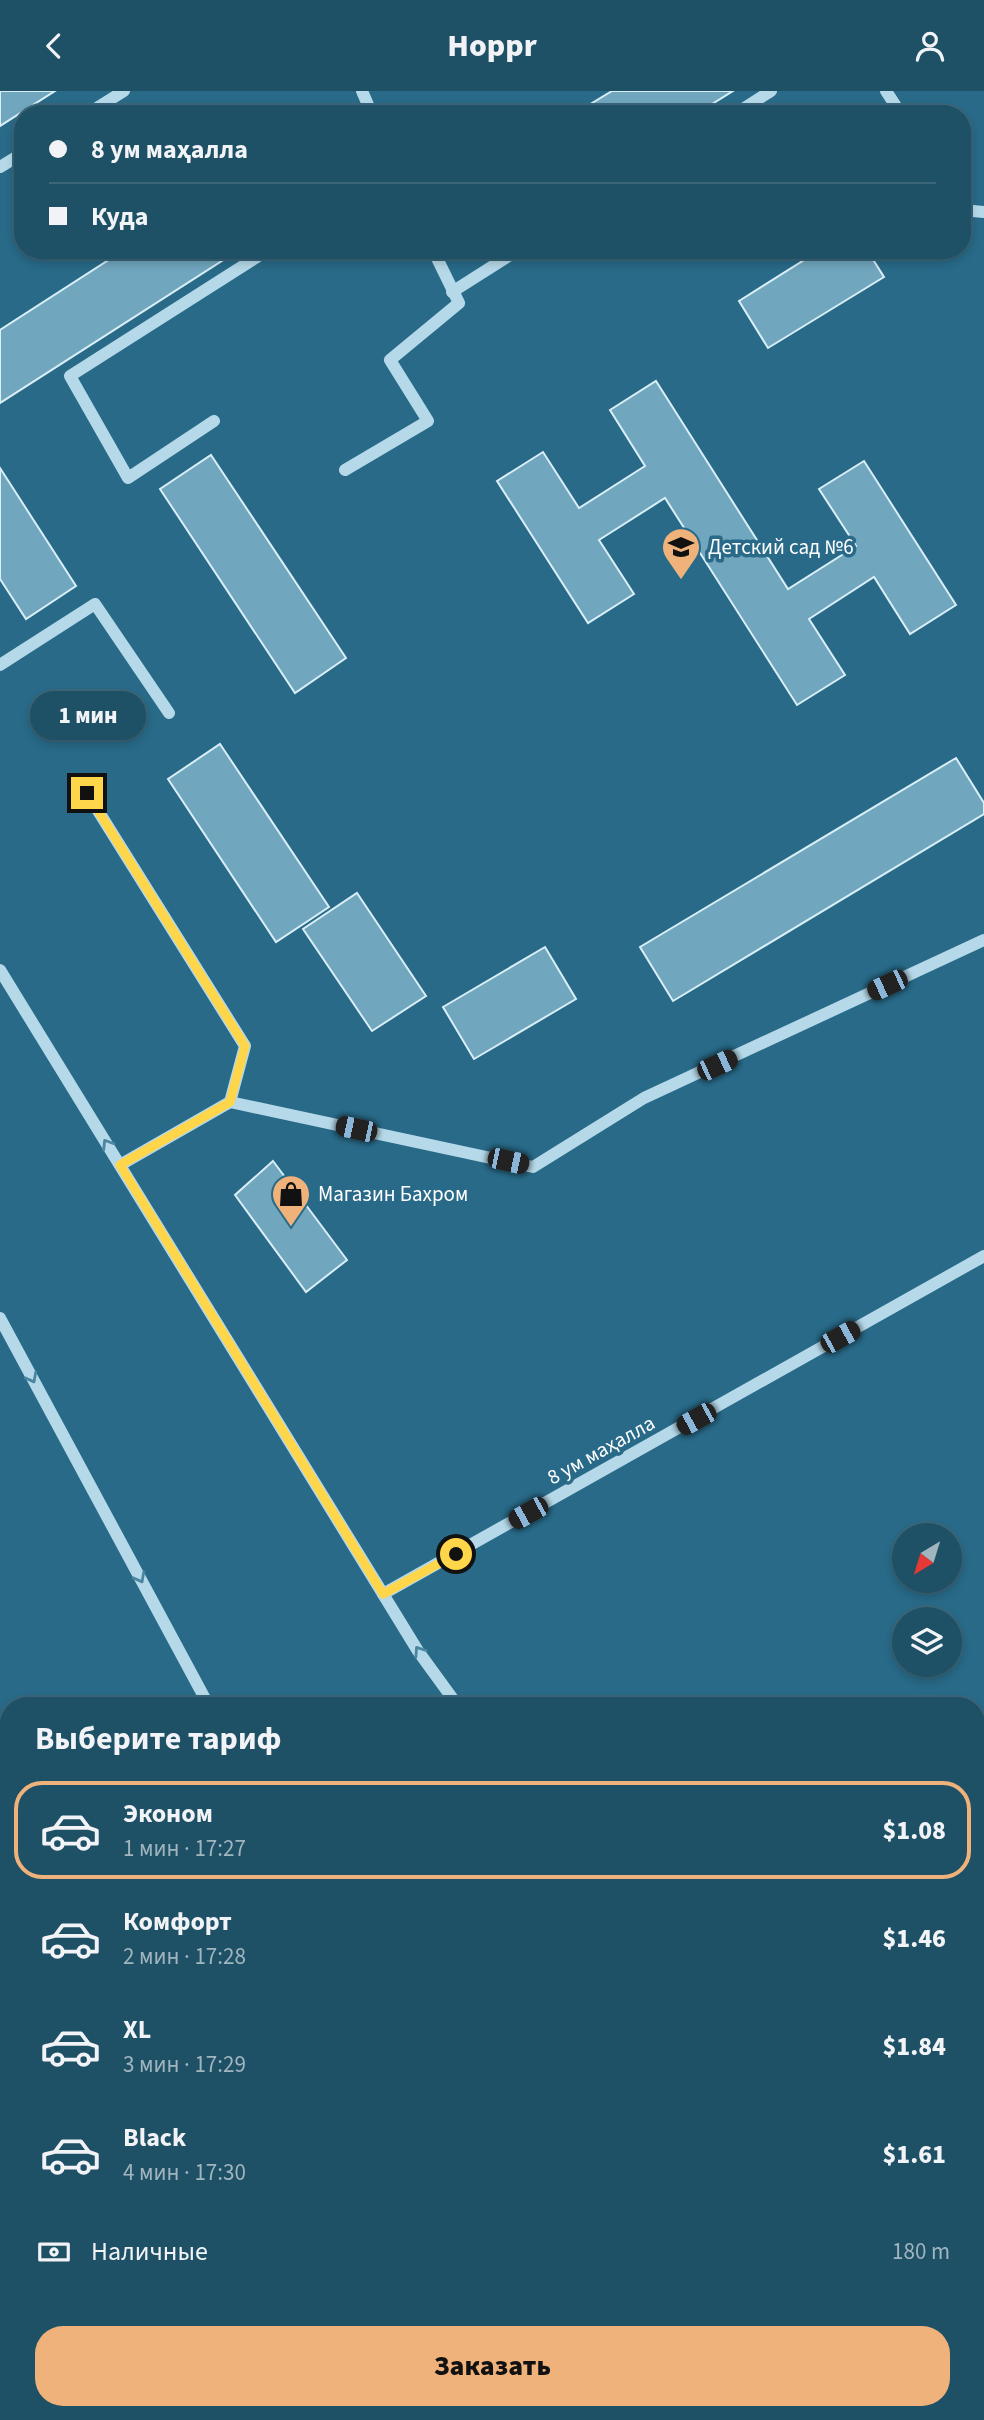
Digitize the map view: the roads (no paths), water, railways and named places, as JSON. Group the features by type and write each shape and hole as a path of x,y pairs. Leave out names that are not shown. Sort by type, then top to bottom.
{"street":[{"path":"101,105 124,91"},
{"path":"749,105 771,91"},
{"path":"214,421 128,478 70,376 254,259"},
{"path":"345,470 428,421 390,360 459,303 437,259"},
{"path":"452,292 504,259"},
{"path":"0,665 94,604 169,713"},
{"path":"87,793 245,1046 230,1102"},
{"path":"120,1165 230,1102 533,1167 644,1098 984,940"},
{"path":"0,971 418,1651 451,1697"},
{"name":"8 ум маҳалла","path":"383,1594 984,1256"},
{"path":"0,1318 204,1697"}],"place":[{"name":"Детский сад №6","path":"681,581"},
{"name":"Магазин Бахром","path":"291,1228"}]}
